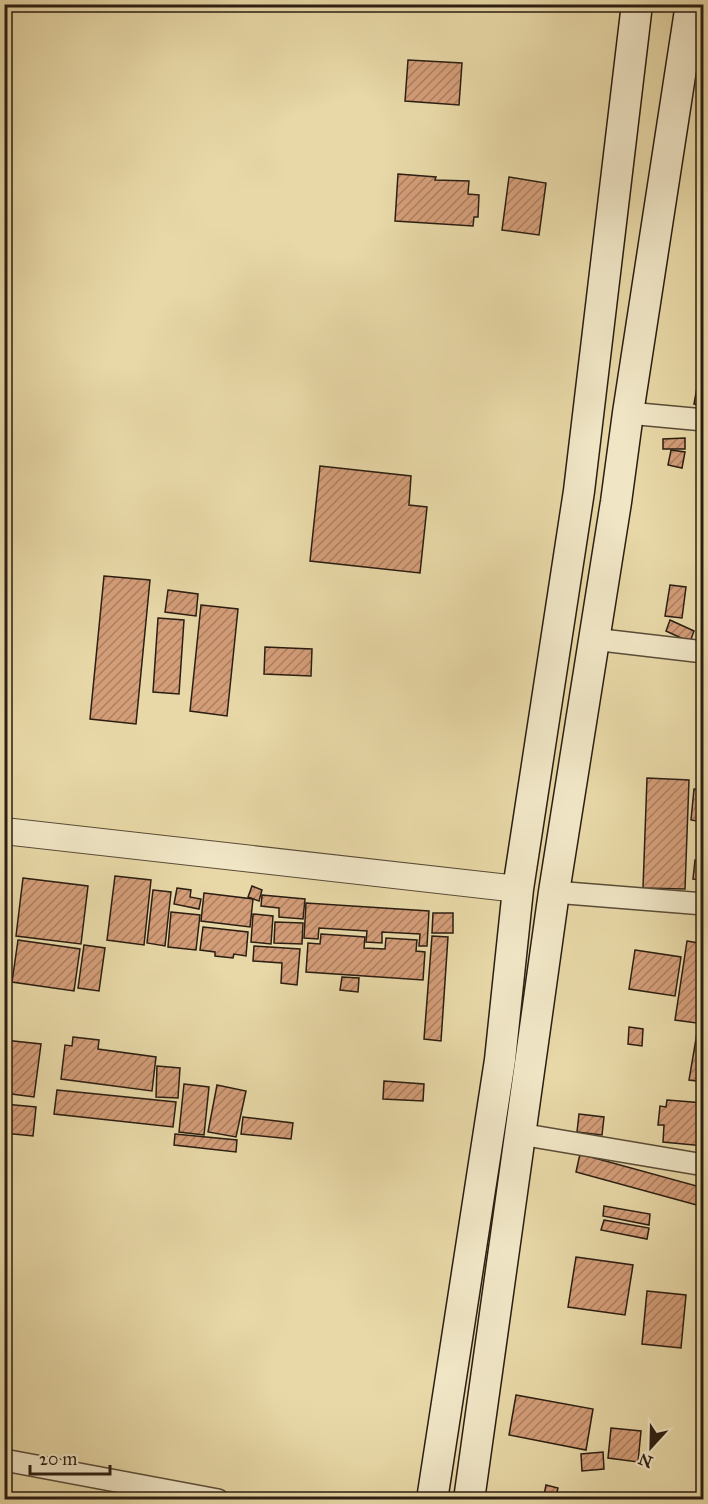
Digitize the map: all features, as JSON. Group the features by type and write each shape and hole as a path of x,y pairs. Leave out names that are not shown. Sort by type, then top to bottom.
{"main road":[{"path":"432,1500 500,1060 518,889 579,491 637,4"},
{"path":"469,1500 554,892 616,502 691,4"}],"street":[{"path":"628,413 704,420"},
{"path":"593,639 704,652"},
{"path":"4,831 518,889"},
{"path":"554,892 704,904"},
{"path":"520,1134 704,1165"},
{"path":"4,1461 218,1500"}],"building":[{"path":"408,60 462,63 459,105 405,101"},
{"path":"398,174 436,177 435,180 469,181 468,194 479,195 478,217 474,217 473,226 395,221"},
{"path":"509,177 546,183 539,235 502,230"},
{"path":"699,377 704,378 704,405 694,404"},
{"path":"685,438 685,449 663,449 663,439"},
{"path":"671,450 685,452 682,468 668,465"},
{"path":"320,466 411,476 409,505 427,507 420,573 310,561"},
{"path":"104,576 150,580 136,724 90,719"},
{"path":"670,585 686,587 682,618 665,616"},
{"path":"168,590 198,594 196,616 165,612"},
{"path":"201,605 238,609 227,716 190,711"},
{"path":"158,618 184,620 179,694 153,692"},
{"path":"670,620 694,631 690,642 666,631"},
{"path":"265,647 312,649 311,676 264,674"},
{"path":"647,778 689,780 685,889 643,888"},
{"path":"694,789 704,790 704,826 701,825 702,822 691,820"},
{"path":"695,860 704,860 704,880 693,879"},
{"path":"115,876 151,880 144,945 107,940"},
{"path":"23,878 88,886 81,944 16,936"},
{"path":"252,886 262,890 259,901 248,897"},
{"path":"177,888 191,890 190,897 201,899 199,909 174,904"},
{"path":"153,890 171,892 165,946 147,943"},
{"path":"4,891 8,891 7,924 4,924"},
{"path":"204,893 253,899 250,927 201,921"},
{"path":"262,895 305,899 303,919 279,917 279,908 261,906"},
{"path":"306,903 429,911 427,946 419,946 420,934 382,932 382,943 366,942 367,931 319,928 318,939 304,938"},
{"path":"171,912 200,915 196,950 168,947"},
{"path":"433,913 453,913 453,933 432,933"},
{"path":"253,914 273,916 271,944 251,942"},
{"path":"275,922 303,923 302,944 274,943"},
{"path":"203,927 248,932 246,956 234,954 233,958 215,956 215,952 200,950"},
{"path":"321,934 365,937 364,948 385,949 386,938 417,940 416,951 425,952 423,980 306,972 308,943 320,944"},
{"path":"432,936 448,937 441,1041 424,1039"},
{"path":"18,940 80,949 74,991 12,982"},
{"path":"687,941 704,944 704,1024 675,1020"},
{"path":"84,945 105,948 99,991 78,988"},
{"path":"254,946 300,949 297,985 281,983 282,963 253,961"},
{"path":"635,950 681,957 675,996 629,989"},
{"path":"342,977 359,978 358,992 340,990"},
{"path":"629,1027 643,1029 642,1046 628,1044"},
{"path":"698,1027 704,1028 704,1082 689,1080"},
{"path":"73,1037 99,1040 98,1049 156,1057 152,1091 61,1079 65,1045 72,1046"},
{"path":"4,1040 41,1044 34,1097 4,1093"},
{"path":"157,1066 180,1068 178,1098 156,1097"},
{"path":"384,1081 424,1084 423,1101 383,1099"},
{"path":"184,1084 209,1087 204,1135 179,1132"},
{"path":"217,1085 246,1091 236,1137 208,1132"},
{"path":"57,1090 176,1102 173,1127 54,1114"},
{"path":"667,1100 704,1103 704,1146 663,1142 664,1125 658,1125 660,1106 666,1107"},
{"path":"4,1104 36,1107 33,1136 4,1133"},
{"path":"579,1114 604,1117 602,1135 577,1132"},
{"path":"243,1117 293,1123 291,1139 241,1134"},
{"path":"175,1134 237,1140 236,1152 174,1145"},
{"path":"580,1154 704,1188 704,1207 576,1172"},
{"path":"604,1206 650,1214 649,1225 603,1216"},
{"path":"604,1220 649,1228 647,1239 601,1230"},
{"path":"576,1257 633,1265 625,1315 568,1307"},
{"path":"647,1291 686,1295 681,1348 642,1344"},
{"path":"516,1395 593,1409 586,1450 509,1435"},
{"path":"611,1428 641,1431 638,1462 608,1458"},
{"path":"603,1452 604,1469 582,1471 581,1454"},
{"path":"546,1485 558,1488 555,1500 543,1500"}]}
